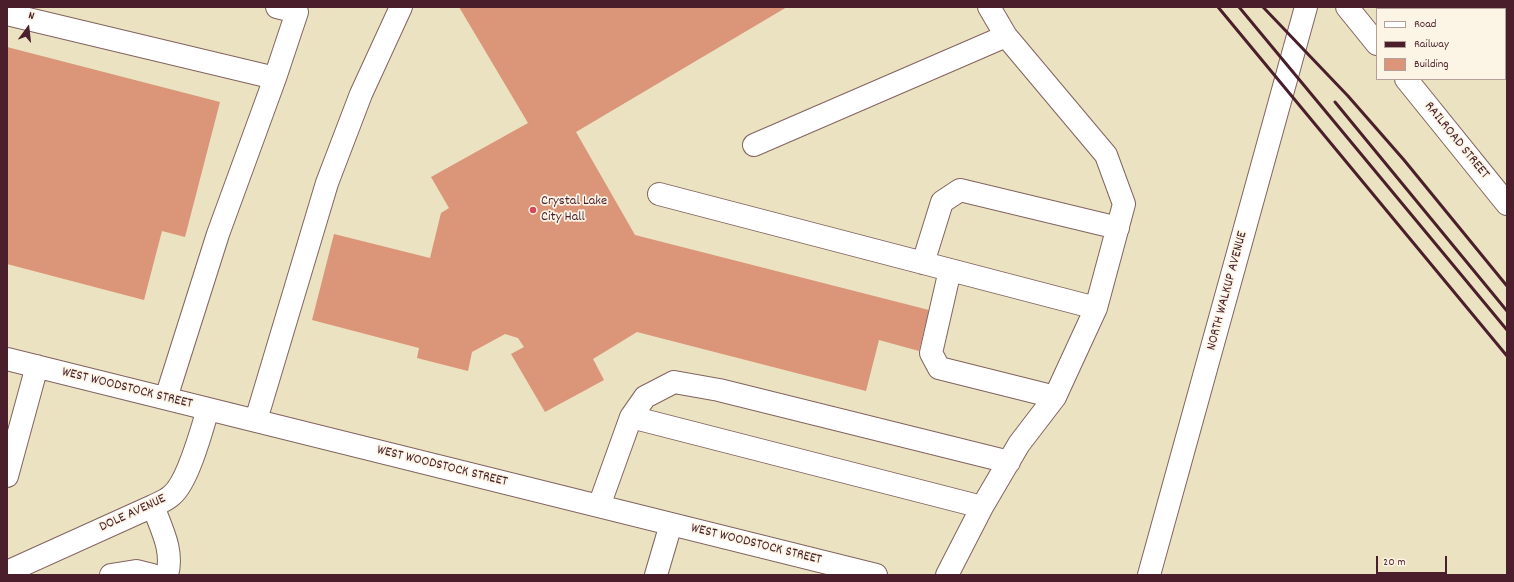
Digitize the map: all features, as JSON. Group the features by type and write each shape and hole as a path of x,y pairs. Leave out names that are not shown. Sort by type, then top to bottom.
{"street":[{"path":"166,398 218,234 275,78 297,12 277,7"},
{"path":"256,420 327,183 361,94 401,7"},
{"path":"946,575 982,507 1019,444 1055,398 1096,308 1124,204 1106,155 1006,36 989,7"},
{"name":"NORTH WALKUP AVENUE","path":"1149,575 1306,7"},
{"path":"1347,7 1376,43"},
{"path":"7,14 275,78"},
{"path":"754,145 1006,36"},
{"name":"RAILROAD STREET","path":"1407,80 1507,204"},
{"path":"923,263 942,202 960,190 1118,228"},
{"path":"659,194 1096,308"},
{"path":"950,270 931,353 939,368 1055,398"},
{"name":"WEST WOODSTOCK STREET","path":"7,359 876,575"},
{"path":"7,476 37,366"},
{"path":"598,506 631,417 644,397 674,382 719,390 1009,462"},
{"name":"DOLE AVENUE","path":"7,572 153,506 173,495 182,482 199,440 208,409"},
{"path":"631,417 982,507"},
{"path":"153,506 168,545 169,567 167,575"},
{"path":"656,575 671,524"},
{"path":"111,575 136,571 152,575"}],"building":[{"name":"Crystal Lake City Hall","path":"459,7 787,7 576,132 635,235 929,310 919,351 879,340 866,391 637,332 593,359 604,380 545,412 511,354 524,347 518,338 505,334 472,352 468,371 417,358 419,348 312,320 334,234 430,258 441,213 449,208 431,177 528,123"},
{"path":"7,47 220,102 185,237 162,231 144,300 7,264"}],"railway":[{"path":"1218,7 1507,356"},
{"path":"1239,7 1507,330"},
{"path":"1263,7 1348,96 1404,160 1507,286"},
{"path":"1335,102 1507,311"}],"place":[{"name":"Crystal Lake City Hall","path":"533,210"}]}
